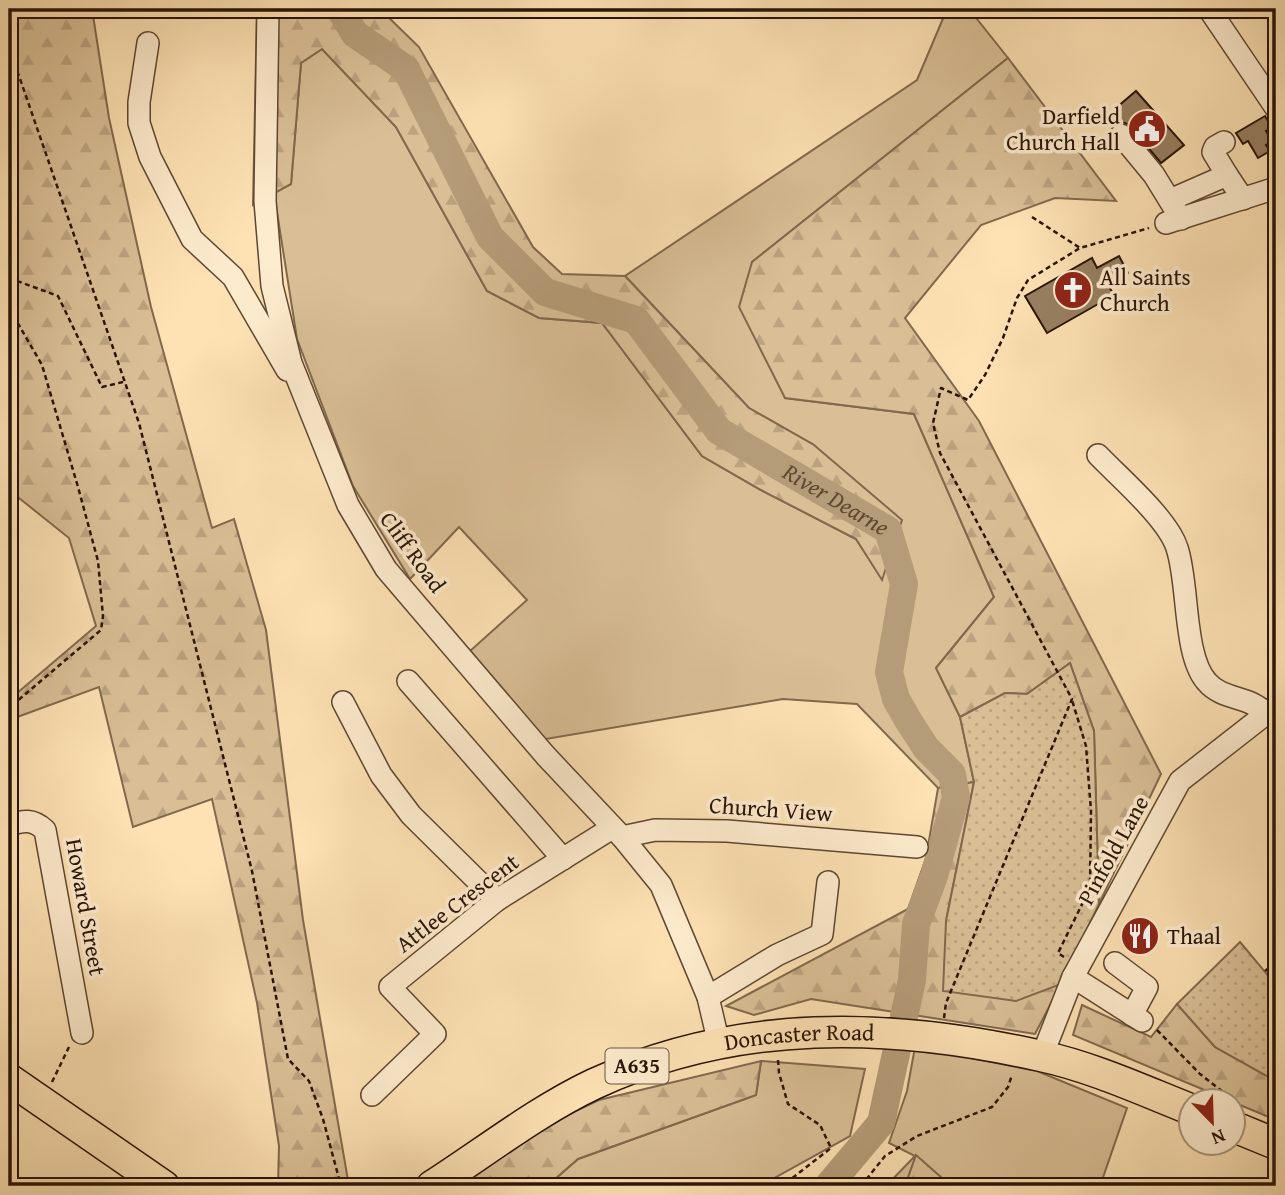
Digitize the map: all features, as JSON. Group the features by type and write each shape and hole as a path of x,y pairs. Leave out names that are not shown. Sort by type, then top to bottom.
{"highway":[{"name":"Doncaster Road","path":"432,1186 546,1111 592,1085 639,1066 719,1044 776,1033 871,1032 926,1036 1030,1054 1103,1074 1176,1103"},
{"path":"9,1079 164,1186"},
{"path":"1246,1122 1276,1144"}],"street":[{"name":"Cliff Road","path":"268,9 265,201 272,286 291,363 348,505 386,569 545,755 661,885 708,997 719,1044"},
{"path":"1209,9 1276,108"},
{"path":"148,43 139,102 139,122 149,157 192,239 233,277 285,368 300,385"},
{"path":"1121,135 1154,175 1172,214"},
{"path":"1224,142 1215,147 1213,152 1242,199"},
{"path":"1172,214 1227,175"},
{"path":"1172,214 1242,199 1276,188"},
{"path":"1098,455 1148,506 1177,547 1196,663 1207,682 1225,696 1271,710"},
{"path":"408,681 563,859"},
{"path":"343,702 382,775 411,815 496,900"},
{"name":"Pinfold Lane","path":"1030,1054 1180,781 1271,710"},
{"name":"Howard Street","path":"9,825 21,821 35,821 45,830 81,1028"},
{"name":"Church View","path":"617,833 727,831 918,847"},
{"name":"Attlee Crescent","path":"372,1095 435,1034 390,987 496,900 563,859 617,833"},
{"path":"708,997 777,955 822,934 828,882"},
{"path":"1076,972 1137,1018 1147,987 1115,963"}],"path":[{"path":"9,47 139,423 252,871 288,1059 309,1080 323,1119 341,1186"},
{"path":"1076,972 1058,953 1090,888 1091,811 1086,746 1072,699 940,453 933,423 941,388 968,400 985,375 1003,338 1017,298 1028,281 1080,248 1172,214"},
{"path":"1032,217 1080,248"},
{"path":"9,278 58,296 102,387 125,382"},
{"path":"9,308 42,365 99,561 103,616 101,630 9,708"},
{"path":"946,1003 1072,699"},
{"path":"1265,971 1276,963"},
{"path":"1137,1018 1154,1028 1211,1086"},
{"path":"43,1100 81,1028"},
{"path":"776,1033 779,1073 788,1104 820,1125 831,1148 782,1186"},
{"path":"861,1186 885,1156 917,1136 992,1107 1030,1054"}],"green space":[{"path":"9,9 92,9 109,118 151,307 212,528 234,519 266,630 303,920 349,1186 278,1186 279,1146 257,1003 212,799 133,827 99,687 9,720 9,700 96,626 69,538 9,490"},
{"path":"257,9 380,9 419,47 533,247 562,274 625,276 749,408 814,445 902,520 882,580 856,539 702,456 602,323 539,318 487,291 396,127 322,49 301,63 291,184 253,205"},
{"path":"947,9 969,9 1008,58 752,262 785,398 914,414 994,597 936,668 960,717 974,782 938,788 857,704 783,699 540,740 470,651 527,600 459,527 410,579 353,486 297,339 274,193 291,184 301,63 322,49 396,127 487,291 539,318 602,323 702,456 856,539 882,579 814,445 749,408 625,276 917,80"},
{"path":"1008,58 1116,201 1055,198 981,225 905,318 979,421 1161,774 1099,904 1094,731 1070,663 1027,694 1005,693 960,717 936,668 994,597 914,414 785,398 739,307 752,262"},
{"path":"1070,663 1094,731 1099,904 1061,984 1016,1001 943,991 946,921 974,782 960,717 1005,693 1027,694"},
{"path":"974,782 946,921 1061,984 1035,1034 811,999 754,1015 726,1006 908,909 926,858 938,788"},
{"path":"1240,942 1276,985 1276,1081 1215,1047 1177,1004"},
{"path":"1177,1004 1215,1047 1276,1081 1276,1120 1246,1107 1246,1086 1195,1086 1073,1035 1082,1005 1151,1037"},
{"path":"915,1047 1037,1071 1127,1108 1100,1186 951,1186 916,1156 905,1186 886,1186 915,1156 889,1143 907,1091"},
{"path":"761,1061 865,1069 850,1136 760,1186 547,1186 578,1159 756,1095"},
{"path":"761,1061 756,1095 578,1159 547,1186 452,1186 531,1132 599,1100"},
{"path":"916,1155 951,1186 905,1186"}],"building":[{"name":"Darfield Church Hall","path":"1136,91 1184,145 1161,163 1131,127 1118,122 1110,113"},
{"path":"1265,116 1272,128 1266,131 1272,141 1266,145 1270,151 1258,158 1248,141 1243,144 1236,133"},
{"name":"All Saints Church","path":"1119,256 1128,273 1108,285 1114,295 1047,333 1025,296 1092,258 1097,268"}],"waterway":[{"name":"River Dearne","path":"340,9 355,34 406,69 490,237 545,292 636,320 719,431 888,530 904,584 889,672 896,699 908,720 926,748 952,774 956,797 934,876 916,924 912,980 881,1123 828,1186"}],"place":[{"name":"Darfield Church Hall","path":"1147,129"},
{"name":"All Saints Church","path":"1073,290"},
{"name":"Thaal","path":"1140,936"}]}
